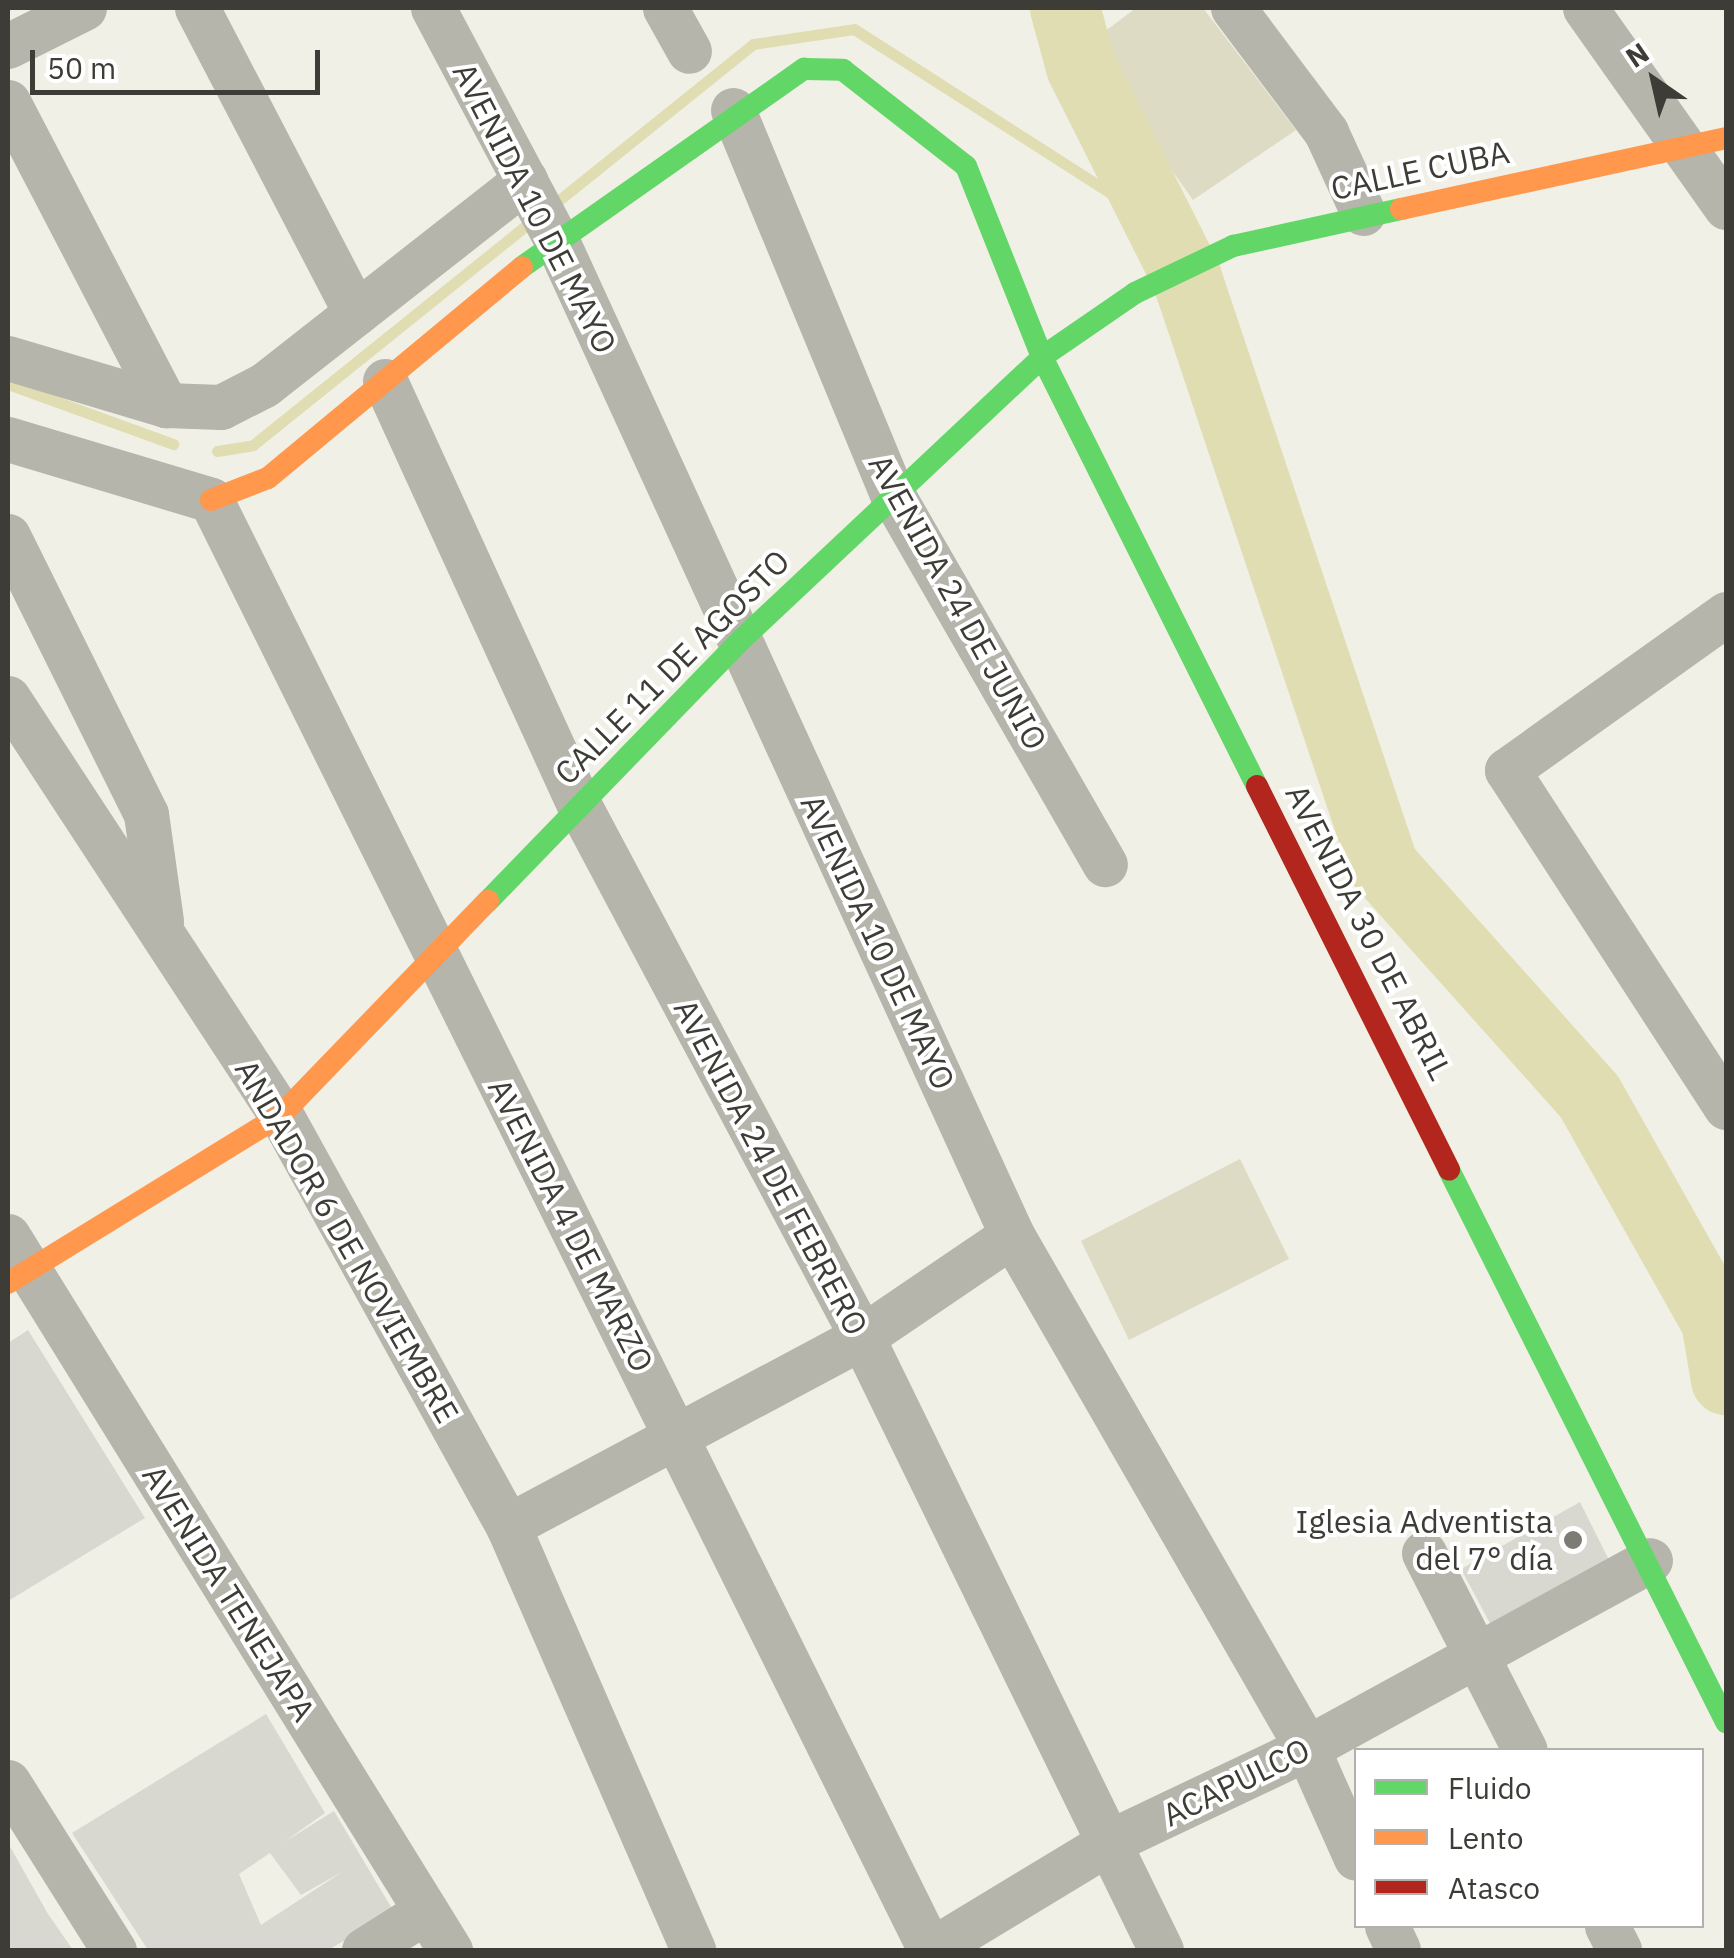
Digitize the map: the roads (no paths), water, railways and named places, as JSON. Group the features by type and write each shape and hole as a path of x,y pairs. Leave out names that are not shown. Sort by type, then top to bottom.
{"street":[{"path":"8,46 84,8"},
{"path":"197,8 356,312"},
{"name":"AVENIDA 10 DE MAYO","path":"433,8 540,209 1012,1235 1307,1748 1354,1854"},
{"path":"666,8 689,52"},
{"path":"1233,8 1326,132 1363,213"},
{"path":"1585,8 1708,145 1726,207"},
{"name":"AVENIDA 30 DE ABRIL","path":"733,110 804,69 844,70 966,166 1042,357 1650,1560 1726,1722"},
{"path":"8,102 166,406"},
{"path":"8,358 166,406 221,407 356,312 540,209 733,110"},
{"name":"AVENIDA 24 DE JUNIO","path":"733,110 892,494 1106,864"},
{"name":"CALLE CUBA","path":"1135,292 1232,246 1363,213 1708,145"},
{"path":"8,439 211,500 268,478 385,381 540,209"},
{"name":"CALLE 11 DE AGOSTO","path":"15,1263 282,1115 740,641 892,494 1042,357 1135,292"},
{"name":"AVENIDA 24 DE FEBRERO","path":"385,381 580,807 862,1337 1112,1841 1161,1950"},
{"name":"AVENIDA 4 DE MARZO","path":"211,500 931,1950"},
{"name":"ANDADOR 6 DE NOVIEMBRE","path":"8,536 146,814 164,938 282,1115 508,1526 693,1950"},
{"path":"1720,632 1507,770 1726,1107"},
{"path":"8,698 164,938"},
{"path":"508,1526 862,1337 1012,1235"},
{"name":"AVENIDA TENEJAPA","path":"15,1263 450,1950"},
{"path":"1424,1554 1480,1656 1524,1748"},
{"name":"ACAPULCO","path":"931,1950 1112,1841 1307,1748 1650,1560"},
{"path":"8,1782 114,1950"},
{"path":"364,1950 426,1912"}],"waterway":[{"path":"1065,8 1081,67 1187,278 1384,867 1589,1096 1716,1321 1726,1380"},
{"path":"548,209 753,44 854,29 1167,229"},
{"path":"217,451 253,445 533,220"},
{"path":"8,384 173,444"}],"place":[{"name":"Iglesia Adventista del 7° día","path":"1573,1540"}]}
